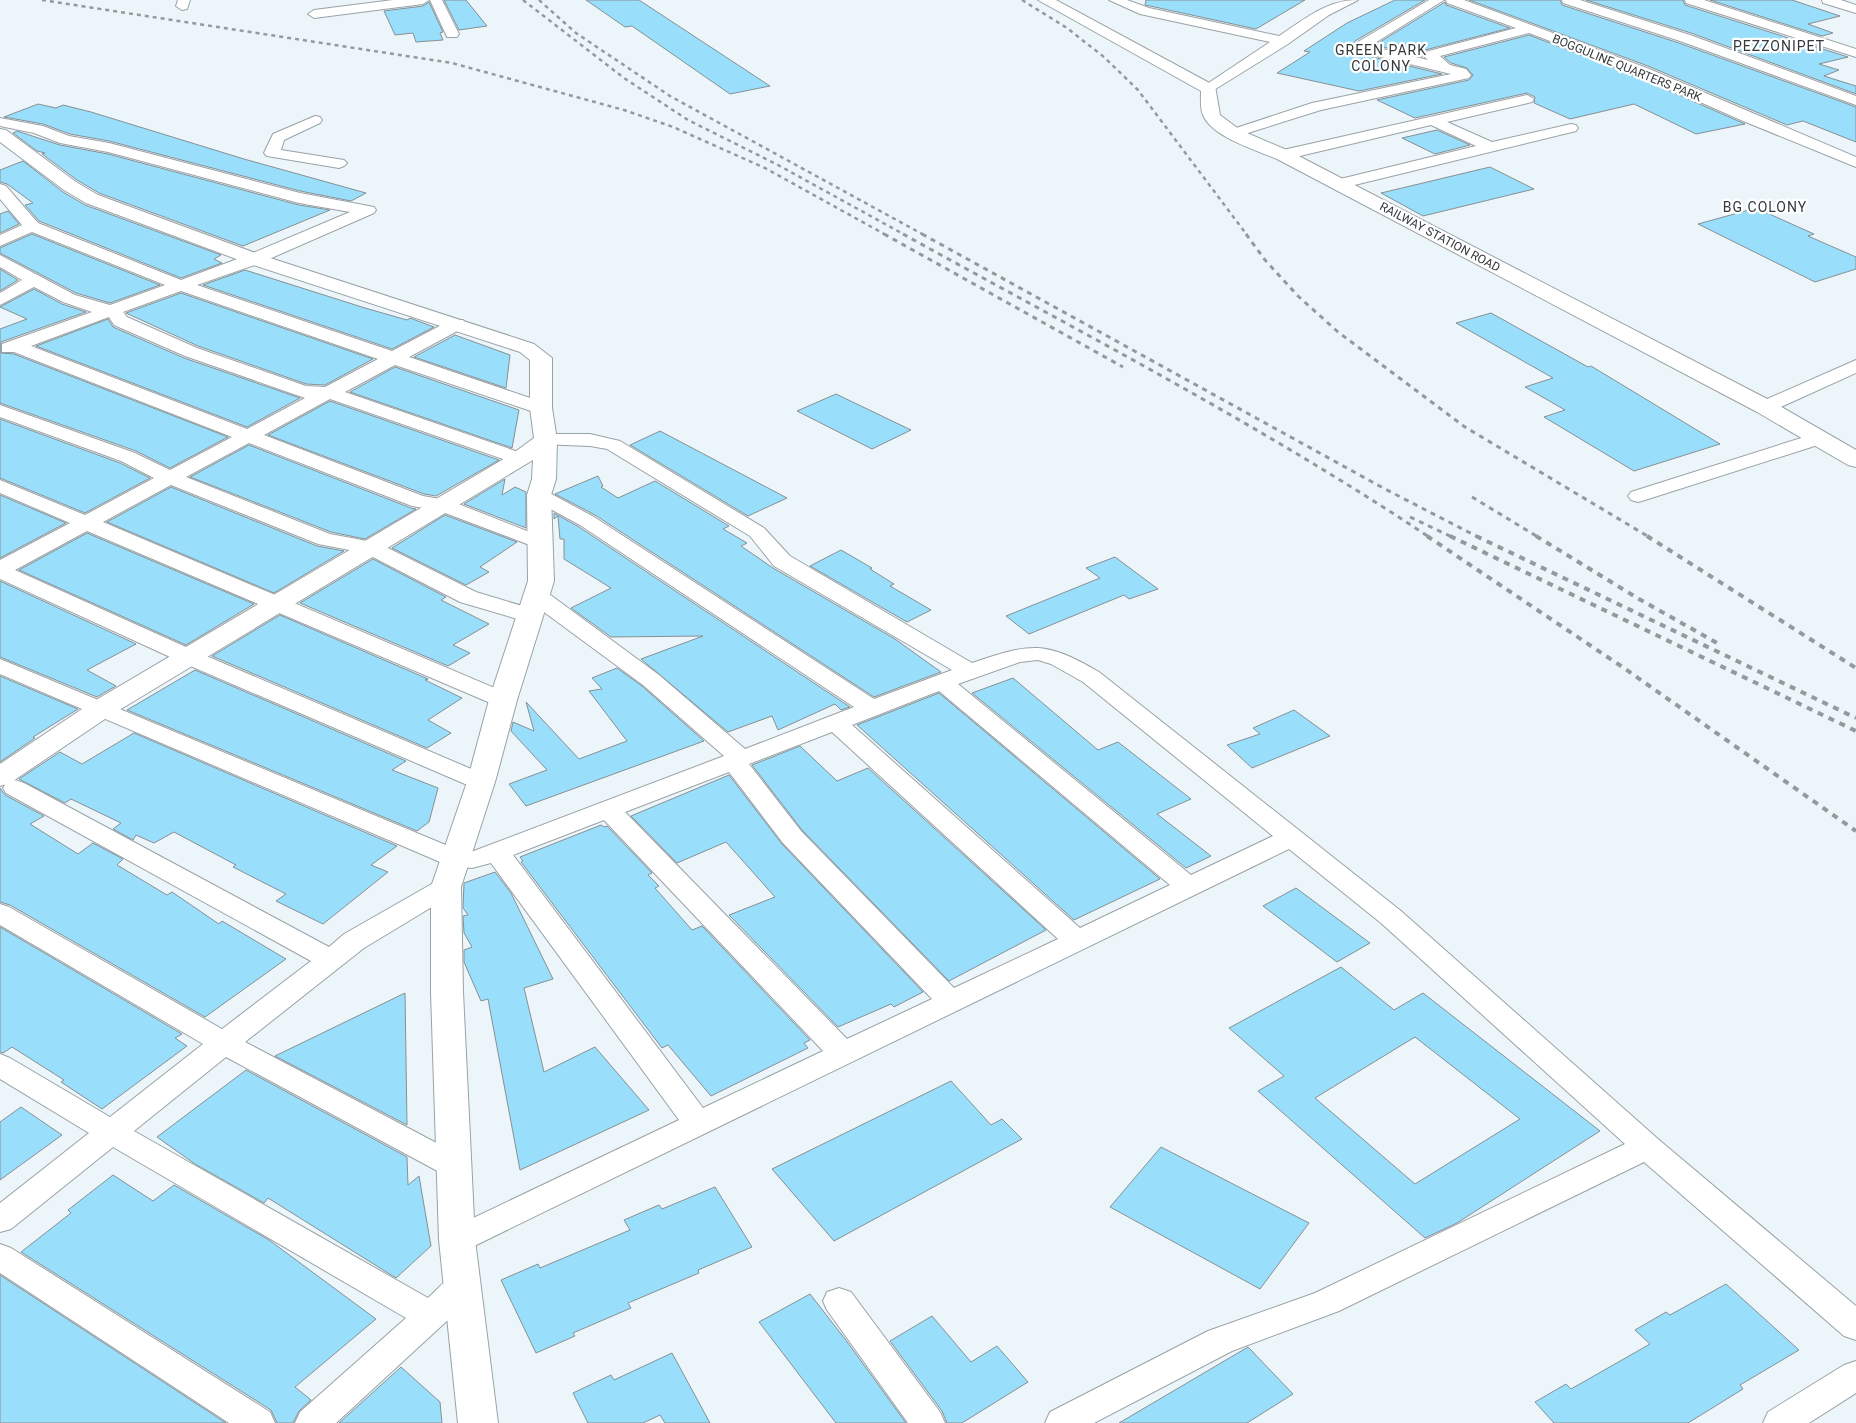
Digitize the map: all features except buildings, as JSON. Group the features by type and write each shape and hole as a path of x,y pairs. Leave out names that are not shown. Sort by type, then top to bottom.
{"street":[{"path":"310,0 314,14 310,29"},
{"path":"314,14 423,0"},
{"path":"436,0 452,34"},
{"path":"1045,0 1208,89 1324,12 1352,0"},
{"path":"1115,0 1145,10 1283,41"},
{"path":"1235,133 1317,106 1464,75 1448,69 1361,48 1361,46 1438,0"},
{"name":"BOGGULINE QUARTERS PARK","path":"1452,0 1642,71 1748,118 1856,162"},
{"path":"1568,0 1624,20 1685,38 1856,101"},
{"path":"1691,0 1856,53"},
{"path":"1828,0 1856,9"},
{"path":"1448,69 1430,55 1529,29"},
{"path":"1832,92 1856,84"},
{"name":"RAILWAY STATION ROAD","path":"1208,89 1211,114 1219,123 1235,133 1283,155 1765,407 1856,460"},
{"path":"1283,155 1527,99"},
{"path":"315,120 278,136 272,153 339,163"},
{"path":"1434,121 1490,147"},
{"path":"0,122 38,129 65,140 109,148 299,198 368,210 254,259 7,348"},
{"path":"1338,184 1571,128"},
{"path":"0,134 70,186 92,199 254,259 457,324 536,352 541,358 541,408 546,440 544,479 539,495 541,581 503,700 481,782 446,887 457,1240 478,1423"},
{"path":"0,189 32,226 182,286 541,408"},
{"path":"0,241 32,226"},
{"path":"0,260 34,280 92,308 114,311"},
{"path":"0,300 34,280"},
{"path":"114,311 120,321 191,352 304,392 330,392 520,460"},
{"path":"0,570 86,522 457,324"},
{"path":"7,348 250,435 419,502 444,505 540,543"},
{"path":"1765,407 1856,366"},
{"path":"0,411 128,457 170,478 325,540 371,547 468,596 534,606 651,680 737,759 792,837 950,1001"},
{"path":"1638,496 1817,439"},
{"path":"331,960 8,783 102,709 371,547 520,460 546,440 590,440 613,445 757,532 782,561 970,671"},
{"path":"0,486 503,700"},
{"path":"539,495 587,522 873,709"},
{"path":"0,570 189,657 481,782"},
{"path":"0,666 456,859 472,860 608,810 970,671 1028,654 1046,655 1064,662 1091,678 1391,917 1647,1147 1856,1326"},
{"path":"942,682 1188,886"},
{"path":"836,722 1076,940"},
{"path":"608,810 843,1053"},
{"path":"457,1240 1290,838"},
{"path":"497,852 698,1123"},
{"path":"0,1220 354,941 446,887"},
{"path":"0,913 225,1044 454,1166"},
{"path":"0,1065 111,1132 429,1315"},
{"path":"1062,1423 1220,1341 1327,1302 1647,1147"},
{"path":"0,1257 258,1423"},
{"path":"312,1423 462,1287"},
{"path":"839,1301 928,1423"},
{"path":"1780,1423 1856,1375"}],"railway":[{"path":"42,0 452,63 624,110 673,127 765,168 886,235"},
{"path":"523,0 624,78 688,120 778,165 905,235"},
{"path":"539,0 576,33 670,96 924,235"},
{"path":"1022,0 1067,28 1104,57 1138,90 1247,235"},
{"path":"884,234 1123,367"},
{"path":"903,234 1103,343 1301,456 1429,537"},
{"path":"922,234 1385,489 1477,536"},
{"path":"1246,234 1265,260 1298,296 1338,332 1465,427 1649,537"},
{"path":"1472,497 1538,537"},
{"path":"1410,517 1452,537"},
{"path":"1427,536 1621,666 1856,831"},
{"path":"1450,536 1856,731"},
{"path":"1477,536 1856,718"},
{"path":"1536,536 1639,599 1717,643"},
{"path":"1647,536 1856,668"}],"district":[{"name":"PEZZONIPET","path":"1779,46"},
{"name":"GREEN PARK COLONY","path":"1381,58"},
{"name":"BG COLONY","path":"1765,207"}]}
